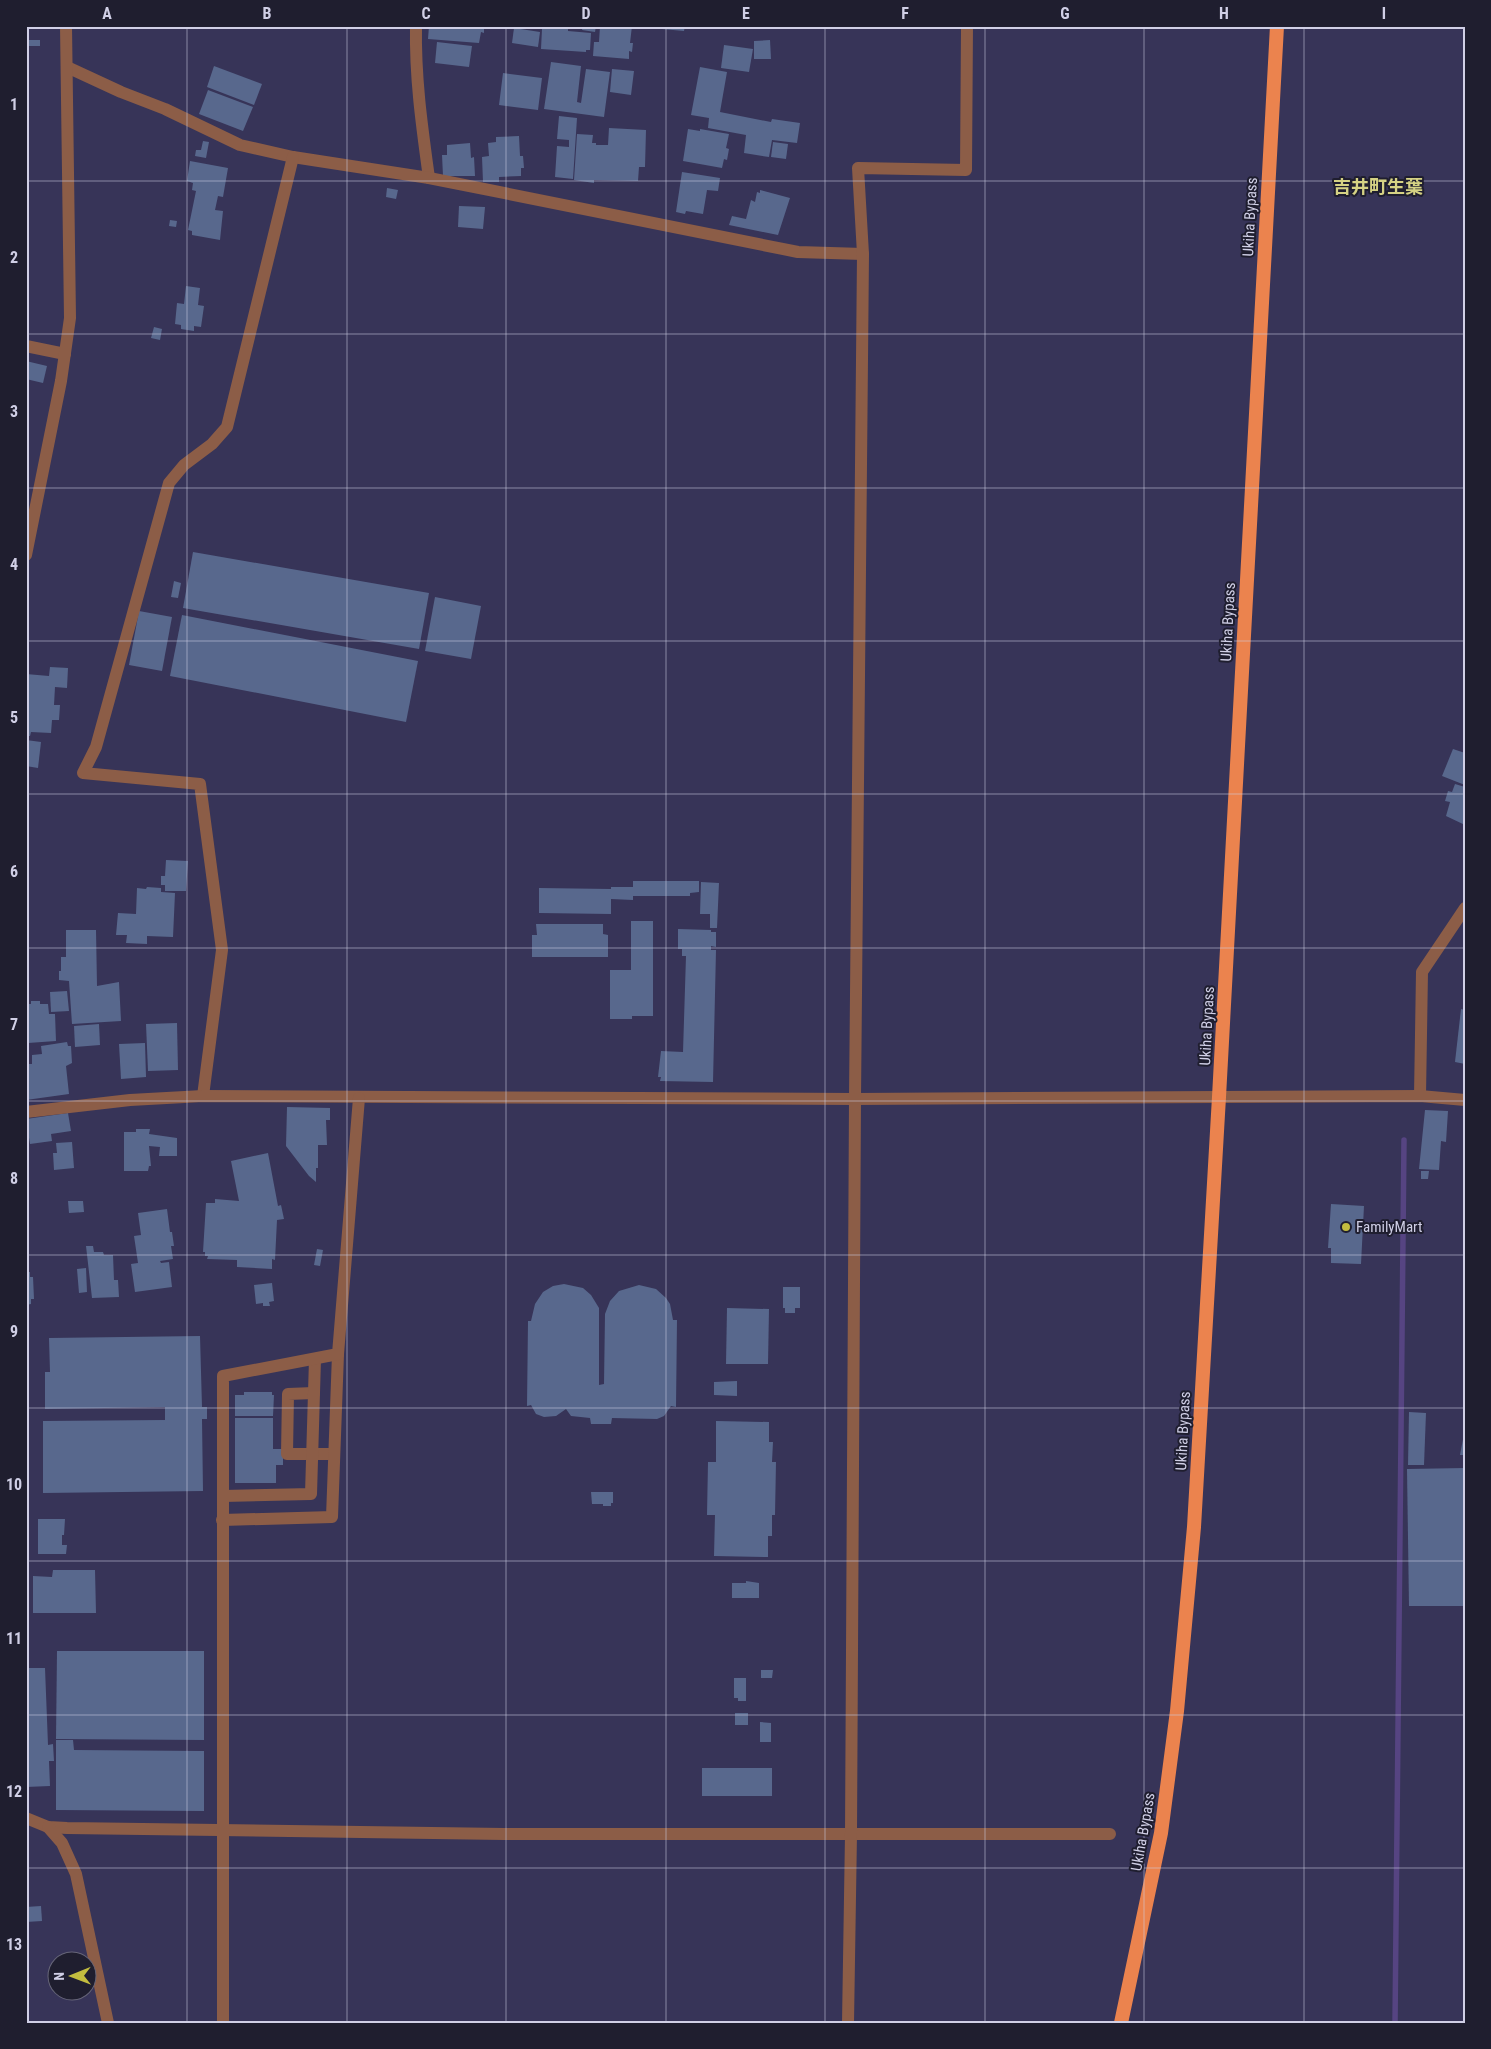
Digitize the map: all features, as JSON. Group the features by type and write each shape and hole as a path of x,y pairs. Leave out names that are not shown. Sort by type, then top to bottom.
{"highway":[{"name":"Ukiha Bypass","path":"1121,2023 1162,1833 1177,1710 1194,1526 1277,26"}],"street":[{"path":"26,555 61,382 70,318 66,26"},
{"path":"416,26 417,84 429,178"},
{"path":"848,2023 863,254 858,168 966,170 967,26"},
{"path":"67,67 121,92 165,109 240,145 293,156 429,178 798,252 863,254"},
{"path":"203,1096 222,950 200,784 83,773 96,748 169,483 184,465 212,444 227,427 293,156"},
{"path":"26,346 65,354"},
{"path":"1420,1096 1422,972 1465,908"},
{"path":"26,1112 130,1100 203,1096 855,1099 1420,1096 1465,1100"},
{"path":"222,1520 332,1517 338,1354 359,1098"},
{"path":"223,2023 223,1376 338,1354"},
{"path":"223,1496 311,1494 315,1359"},
{"path":"314,1393 288,1394 287,1454 334,1454"},
{"path":"26,1818 48,1827 223,1830 504,1834 1110,1834"},
{"path":"48,1827 62,1844 76,1874 108,2023"}],"building":[{"path":"429,26 484,26 484,33 481,32 479,43 428,39"},
{"path":"537,26 568,26 568,31 591,33 590,50 586,50 586,52 541,49 542,29 537,29"},
{"path":"583,26 596,26 595,32 582,30"},
{"path":"600,26 632,26 630,43 633,43 632,52 629,51 629,59 593,56 594,42 599,42"},
{"path":"662,26 685,26 684,31 662,29"},
{"path":"514,28 540,32 538,47 512,43"},
{"path":"26,40 40,40 40,46 26,46"},
{"path":"770,40 771,59 754,59 754,41"},
{"path":"437,42 472,46 469,67 435,63"},
{"path":"724,45 753,49 749,72 721,68"},
{"path":"551,62 581,66 577,102 581,103 586,69 610,72 604,117 544,109"},
{"path":"214,66 262,84 254,105 207,87"},
{"path":"700,67 727,72 720,112 771,122 772,119 800,123 797,143 772,140 769,157 744,153 746,135 708,128 709,118 691,115"},
{"path":"612,69 634,71 631,95 610,92"},
{"path":"503,73 542,78 538,110 499,105"},
{"path":"208,90 253,107 243,131 199,114"},
{"path":"559,116 577,118 573,179 555,177 557,146 569,147 569,140 557,139"},
{"path":"609,128 646,130 645,167 639,167 638,181 594,180 594,183 574,180 577,134 593,135 592,143 608,145"},
{"path":"688,129 729,134 726,148 729,149 727,160 724,159 722,168 683,161"},
{"path":"519,136 520,156 523,156 524,168 521,168 521,176 499,177 499,182 483,182 482,157 489,156 488,143 496,142 496,137"},
{"path":"203,141 209,142 206,158 195,156 196,150 201,150"},
{"path":"773,142 788,144 786,159 771,157"},
{"path":"470,143 471,158 474,157 475,176 443,176 442,155 447,155 447,145"},
{"path":"190,161 228,168 223,197 218,196 215,210 223,211 220,240 192,235 192,231 188,230 196,191 192,190 193,183 187,181"},
{"path":"682,172 720,178 718,191 707,190 703,214 686,211 685,214 676,212"},
{"path":"387,188 398,190 396,199 386,197"},
{"path":"760,190 790,198 778,235 729,225 732,216 746,219 751,200 755,202 757,192 760,193"},
{"path":"459,206 485,207 483,229 458,227"},
{"path":"170,220 177,221 176,227 169,226"},
{"path":"186,286 200,288 198,305 204,306 201,327 194,326 194,331 181,329 181,325 175,324 177,303 184,304"},
{"path":"154,327 162,329 160,340 151,338"},
{"path":"26,361 47,366 43,383 26,379"},
{"path":"193,552 429,593 419,649 183,608"},
{"path":"174,581 181,583 178,598 171,597"},
{"path":"435,597 481,606 471,659 425,651"},
{"path":"139,611 172,617 162,671 129,665"},
{"path":"182,615 418,661 406,722 170,676"},
{"path":"50,667 68,668 67,688 55,687 54,705 60,705 59,720 52,720 51,733 31,732 30,736 26,736 26,674 49,676"},
{"path":"26,740 41,742 38,768 26,766"},
{"path":"1453,749 1465,753 1465,785 1442,776"},
{"path":"1455,784 1465,787 1465,825 1446,816 1450,802 1445,801 1448,791 1452,792"},
{"path":"166,860 188,861 186,891 165,891 165,885 161,885 161,876 165,876"},
{"path":"633,881 699,881 699,892 690,893 690,896 633,896 633,900 611,899 611,914 539,913 539,888 611,889 611,887 633,887"},
{"path":"701,882 719,883 717,928 710,928 710,914 700,914"},
{"path":"147,887 161,888 161,892 175,893 173,937 147,936 147,944 126,943 127,935 116,935 118,913 136,914 137,888 146,889"},
{"path":"631,921 653,921 653,1016 632,1016 632,1019 610,1019 610,970 631,970"},
{"path":"536,924 603,924 603,934 608,935 608,957 532,957 532,935 537,935"},
{"path":"678,929 711,930 711,932 716,932 716,947 711,946 711,950 716,950 713,1082 660,1081 661,1077 658,1077 661,1051 683,1052 686,956 682,956 682,949 678,949"},
{"path":"66,930 96,930 97,986 119,982 121,1021 72,1024 69,981 59,980 61,957 66,957"},
{"path":"67,991 69,1011 51,1012 50,992"},
{"path":"31,1001 40,1001 40,1004 48,1004 49,1014 55,1014 56,1041 28,1043 28,1039 26,1039 26,1004 31,1004"},
{"path":"1461,1009 1465,1010 1465,1064 1455,1062"},
{"path":"177,1023 178,1070 148,1071 146,1024"},
{"path":"99,1024 100,1045 75,1047 74,1026"},
{"path":"67,1042 68,1046 71,1046 72,1063 66,1066 69,1094 26,1100 26,1076 29,1075 28,1064 32,1064 32,1055 42,1054 41,1046"},
{"path":"145,1043 146,1077 121,1079 119,1044"},
{"path":"287,1107 330,1108 330,1120 326,1120 327,1145 318,1145 316,1182 309,1176 286,1146"},
{"path":"1425,1110 1448,1111 1446,1142 1441,1141 1439,1170 1419,1169"},
{"path":"68,1113 71,1131 51,1134 52,1141 30,1144 26,1119"},
{"path":"136,1129 150,1129 149,1134 177,1138 177,1156 159,1156 160,1147 149,1146 151,1166 149,1166 148,1171 124,1171 124,1132 136,1132"},
{"path":"72,1142 74,1168 54,1170 53,1153 57,1153 56,1143"},
{"path":"268,1153 278,1206 281,1205 284,1219 277,1220 275,1260 272,1259 272,1269 237,1267 237,1260 207,1259 208,1256 205,1256 205,1252 203,1252 206,1203 215,1203 215,1199 239,1201 231,1161"},
{"path":"1421,1171 1429,1171 1428,1179 1421,1179"},
{"path":"68,1201 83,1201 84,1212 69,1213"},
{"name":"FamilyMart","path":"1331,1204 1364,1206 1361,1264 1331,1263 1331,1248 1328,1248"},
{"path":"167,1209 174,1246 171,1246 173,1259 160,1261 161,1263 169,1262 172,1287 135,1292 131,1264 138,1263 134,1236 141,1235 138,1213"},
{"path":"86,1246 93,1246 94,1252 113,1255 114,1280 118,1280 119,1297 92,1298"},
{"path":"317,1249 323,1250 320,1266 314,1265"},
{"path":"86,1268 87,1292 79,1293 77,1269"},
{"path":"26,1272 30,1272 30,1277 33,1277 34,1299 31,1299 31,1304 26,1305"},
{"path":"272,1283 274,1301 269,1302 270,1306 263,1306 263,1303 256,1304 254,1285"},
{"path":"564,1284 583,1288 591,1295 599,1308 599,1385 604,1384 605,1314 610,1301 619,1291 639,1285 656,1289 666,1298 670,1304 673,1320 677,1320 676,1407 671,1406 664,1416 657,1419 612,1418 611,1424 591,1424 590,1418 571,1416 566,1409 556,1416 544,1417 536,1414 531,1405 527,1406 528,1321 531,1321 535,1304 543,1292 553,1286"},
{"path":"783,1287 800,1287 800,1308 795,1308 795,1313 785,1313 785,1308 783,1308"},
{"path":"727,1308 769,1309 768,1364 726,1364"},
{"path":"200,1336 202,1407 207,1407 207,1419 202,1419 203,1491 43,1493 43,1421 165,1420 165,1407 45,1409 45,1372 50,1372 49,1338"},
{"path":"737,1381 737,1396 714,1395 714,1382"},
{"path":"244,1392 272,1392 272,1395 274,1395 273,1416 235,1416 235,1395 244,1395"},
{"path":"1409,1412 1426,1413 1424,1465 1408,1465"},
{"path":"235,1418 273,1418 273,1449 283,1449 283,1465 276,1465 276,1483 235,1483"},
{"path":"716,1421 769,1422 769,1442 773,1442 772,1462 776,1462 775,1515 772,1515 772,1536 768,1536 768,1557 714,1556 715,1515 707,1515 708,1462 716,1462"},
{"path":"1464,1434 1465,1455 1460,1455"},
{"path":"1465,1468 1465,1606 1409,1606 1407,1469"},
{"path":"591,1492 613,1492 613,1503 611,1503 611,1506 592,1504"},
{"path":"38,1519 65,1519 62,1545 67,1545 66,1554 38,1554"},
{"path":"53,1570 95,1570 96,1613 33,1613 33,1576 52,1577"},
{"path":"746,1581 759,1583 759,1598 732,1598 732,1583 746,1583"},
{"path":"57,1651 204,1651 204,1740 56,1739"},
{"path":"26,1668 45,1668 48,1745 53,1744 54,1761 49,1761 50,1786 26,1787"},
{"path":"761,1670 773,1670 772,1678 761,1678"},
{"path":"734,1678 746,1678 746,1701 738,1701 738,1698 734,1698"},
{"path":"735,1713 748,1713 748,1725 735,1725"},
{"path":"760,1722 771,1723 771,1742 760,1742"},
{"path":"56,1740 73,1740 74,1750 204,1751 204,1811 56,1810"},
{"path":"702,1768 772,1768 772,1796 702,1796"},
{"path":"41,1906 42,1921 26,1922 26,1907"}],"waterway":[{"path":"1395,2023 1404,1140"}],"place":[{"name":"FamilyMart","path":"1346,1227"}],"district":[{"name":"吉井町生葉","path":"1378,187"}]}
